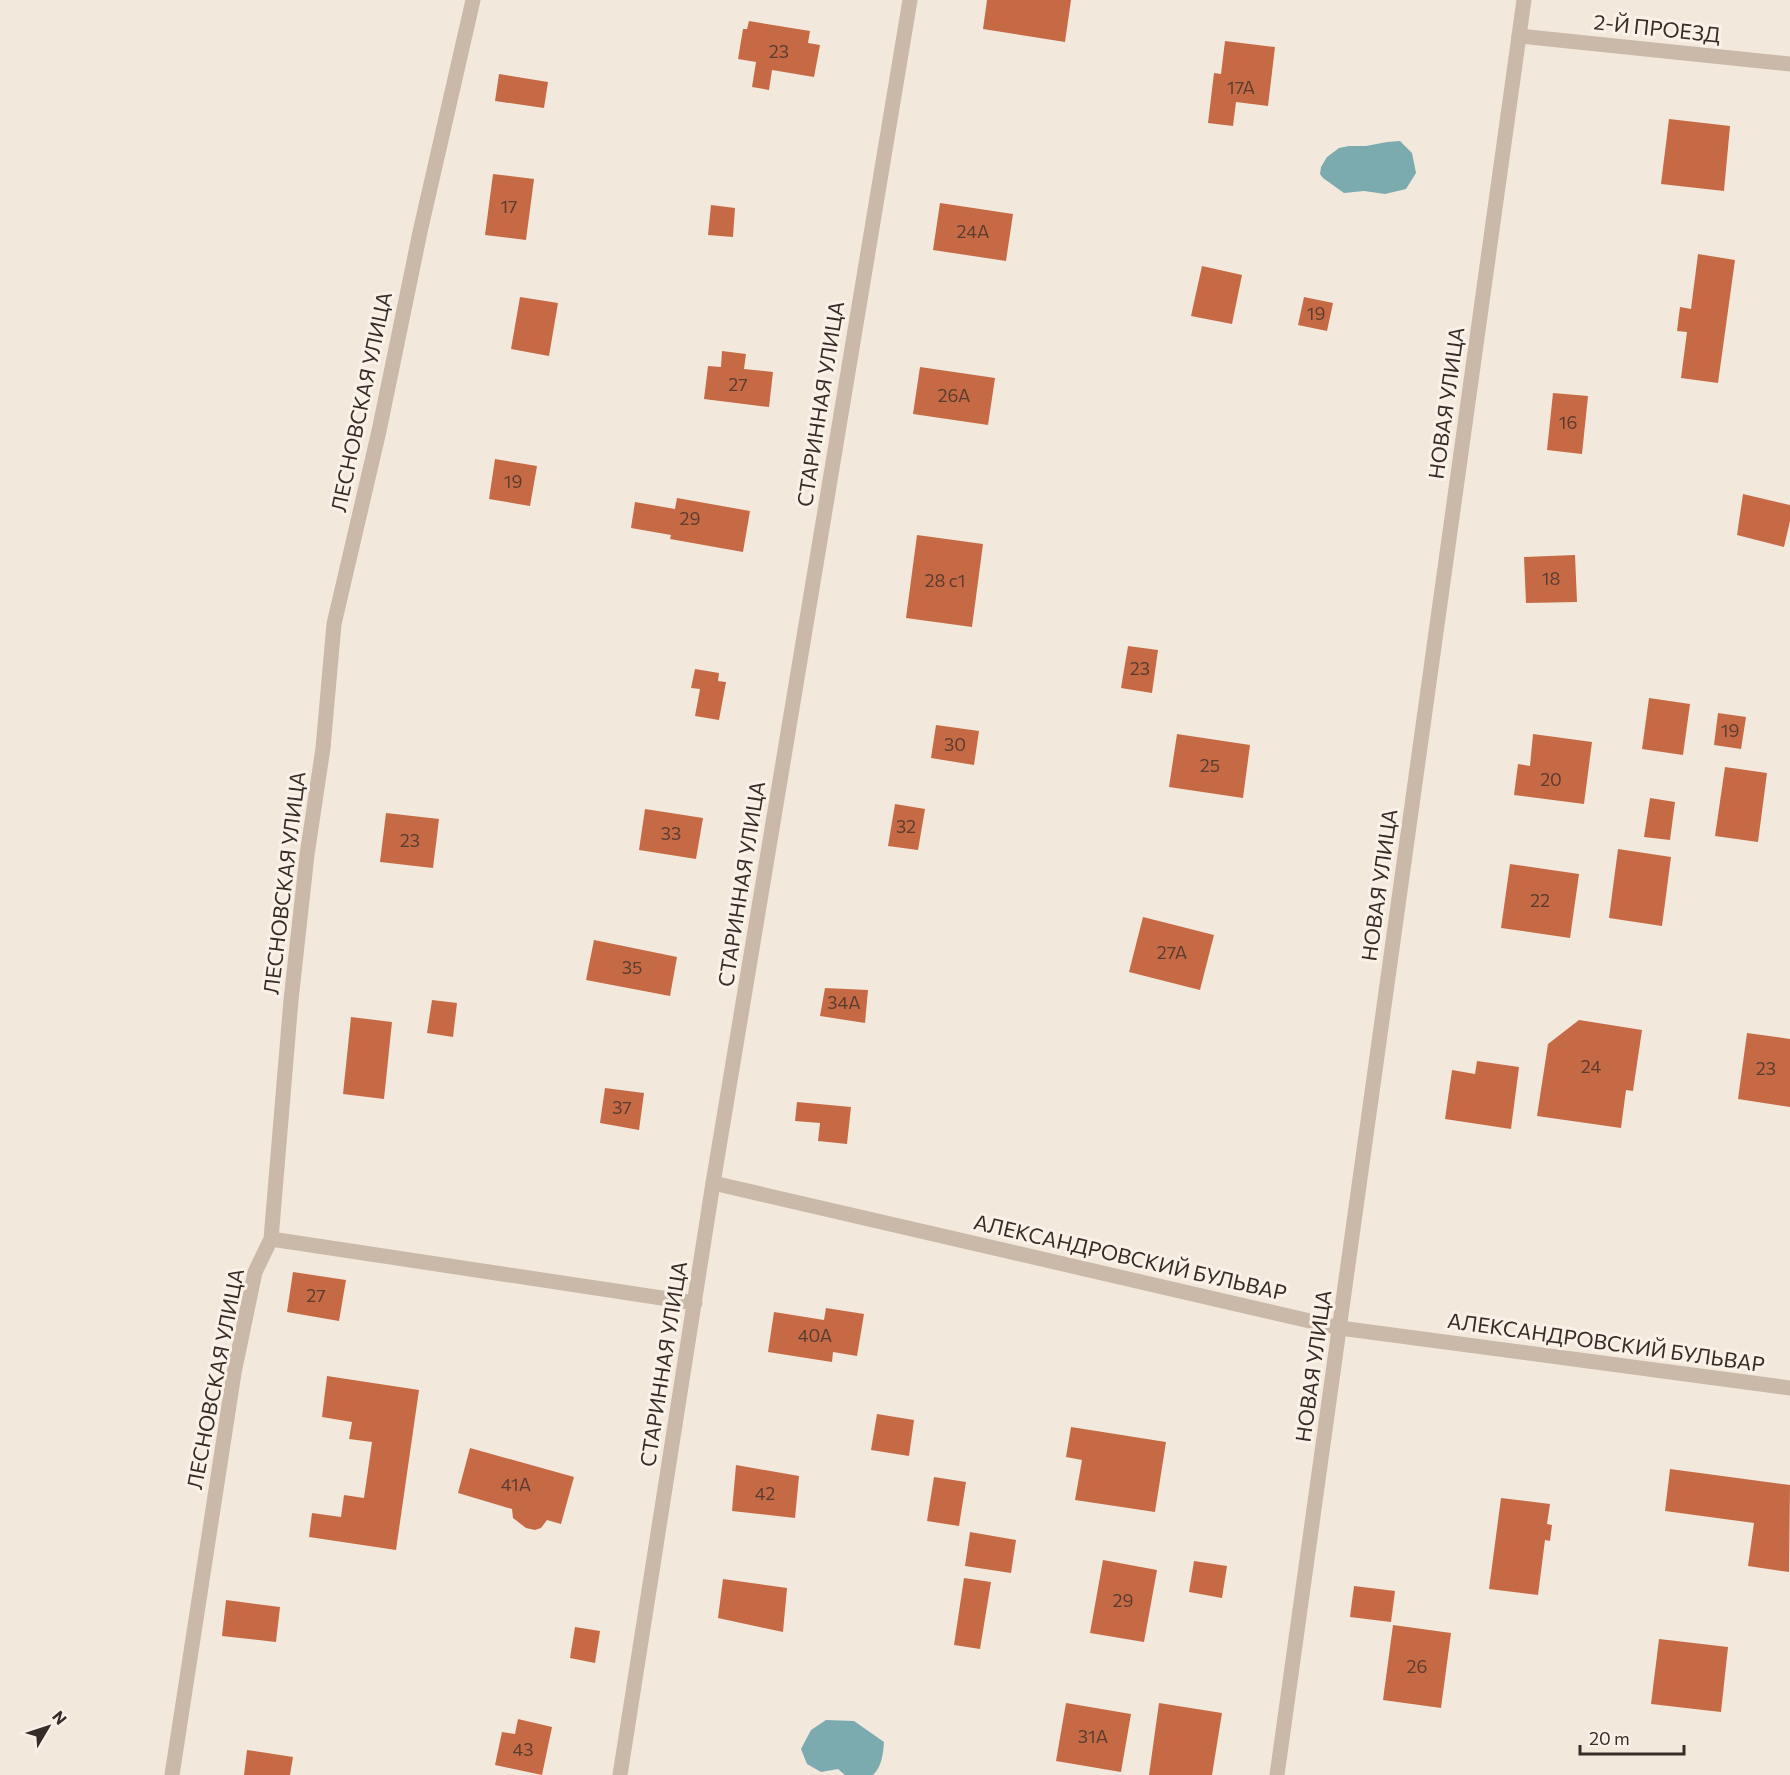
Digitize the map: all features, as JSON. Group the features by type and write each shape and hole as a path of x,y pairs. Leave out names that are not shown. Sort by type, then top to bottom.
{"street":[{"name":"ЛЕСНОВСКАЯ УЛИЦА","path":"172,1775 234,1373 255,1272 271,1239 291,1000 307,855 323,748 334,624 380,431 420,232 473,0"},
{"name":"СТАРИННАЯ УЛИЦА","path":"620,1775 713,1183 909,0"},
{"name":"НОВАЯ УЛИЦА","path":"1277,1775 1524,0"},
{"name":"2-Й ПРОЕЗД","path":"1519,36 1790,64"},
{"name":"АЛЕКСАНДРОВСКИЙ БУЛЬВАР","path":"713,1183 1340,1328 1790,1388"},
{"path":"271,1239 695,1304"}],"water":[{"path":"1400,141 1412,153 1416,173 1406,189 1385,194 1364,191 1344,193 1320,174 1327,157 1339,148"},
{"path":"826,1720 854,1721 884,1742 880,1764 873,1775 845,1775 838,1769 821,1772 807,1764 801,1749 811,1730"}],"building":[{"path":"987,0 1071,0 1065,42 983,29"},
{"path":"749,21 810,31 808,43 820,45 814,77 772,70 769,90 752,87 756,62 738,59 743,29 747,29"},
{"path":"1225,41 1275,47 1268,106 1236,102 1233,126 1208,123 1214,73 1221,74"},
{"path":"499,74 548,82 544,108 495,101"},
{"path":"1669,119 1730,126 1724,191 1661,184"},
{"path":"493,174 534,179 526,240 485,235"},
{"path":"940,203 1013,214 1006,261 933,250"},
{"path":"711,205 735,208 733,237 708,235"},
{"path":"1698,254 1735,260 1718,383 1681,378 1687,332 1677,331 1680,307 1691,309"},
{"path":"1202,266 1242,275 1232,324 1191,316"},
{"path":"520,297 558,303 549,356 511,349"},
{"path":"1304,297 1333,303 1327,331 1298,325"},
{"path":"722,351 746,354 744,369 773,372 769,407 704,399 708,366 721,367"},
{"path":"920,367 995,378 988,425 913,414"},
{"path":"1553,393 1588,396 1582,454 1547,450"},
{"path":"495,459 537,466 530,506 489,499"},
{"path":"1743,494 1790,505 1790,521 1784,547 1737,535"},
{"path":"677,498 750,511 743,552 670,539 671,535 631,528 635,502 675,509"},
{"path":"917,535 983,544 972,627 906,618"},
{"path":"1575,555 1577,602 1526,603 1524,557"},
{"path":"1128,646 1158,650 1152,693 1121,688"},
{"path":"695,669 719,673 718,681 726,682 719,720 695,716 700,689 691,688"},
{"path":"1649,698 1690,704 1683,755 1642,749"},
{"path":"1718,713 1746,717 1741,749 1714,745"},
{"path":"936,725 979,731 974,765 931,758"},
{"path":"1177,734 1250,745 1243,798 1169,787"},
{"path":"1533,734 1592,742 1584,804 1514,795 1518,764 1530,766"},
{"path":"1725,767 1767,773 1758,842 1715,836"},
{"path":"1650,798 1675,802 1670,840 1644,837"},
{"path":"895,804 925,809 918,850 888,846"},
{"path":"645,809 703,818 696,859 639,850"},
{"path":"386,813 439,819 433,868 380,862"},
{"path":"1618,849 1671,857 1662,926 1609,918"},
{"path":"1510,864 1579,874 1570,938 1501,928"},
{"path":"1143,917 1214,935 1200,990 1129,972"},
{"path":"594,940 677,957 670,996 586,980"},
{"path":"825,988 868,990 865,1023 820,1016"},
{"path":"432,1000 457,1003 453,1037 427,1033"},
{"path":"351,1017 392,1022 384,1099 343,1094"},
{"path":"1579,1020 1642,1030 1633,1091 1626,1090 1621,1128 1537,1116 1548,1044"},
{"path":"1747,1033 1790,1039 1790,1107 1738,1099"},
{"path":"1477,1061 1519,1067 1511,1129 1445,1119 1452,1070 1475,1074"},
{"path":"605,1088 644,1093 639,1130 600,1123"},
{"path":"797,1102 851,1107 847,1144 818,1141 820,1123 795,1121"},
{"path":"293,1272 346,1280 339,1321 287,1312"},
{"path":"826,1308 864,1314 857,1356 833,1352 832,1362 768,1352 774,1312 824,1320"},
{"path":"327,1376 419,1390 396,1550 309,1537 312,1513 341,1517 344,1495 364,1498 372,1442 349,1439 352,1422 322,1417"},
{"path":"877,1414 914,1420 909,1456 871,1450"},
{"path":"1071,1427 1166,1442 1155,1512 1075,1500 1082,1460 1066,1457"},
{"path":"470,1448 574,1477 561,1524 547,1520 541,1528 535,1530 526,1528 513,1518 512,1509 458,1493"},
{"path":"736,1465 799,1476 795,1518 732,1511"},
{"path":"1670,1469 1790,1485 1789,1572 1748,1566 1754,1523 1665,1511"},
{"path":"934,1477 966,1482 959,1526 927,1521"},
{"path":"1501,1498 1550,1504 1547,1524 1552,1525 1550,1541 1545,1540 1538,1595 1489,1589"},
{"path":"970,1532 1016,1540 1011,1573 965,1566"},
{"path":"1103,1560 1157,1570 1144,1642 1090,1633"},
{"path":"1194,1561 1227,1566 1222,1598 1189,1592"},
{"path":"964,1578 991,1582 980,1649 954,1645"},
{"path":"723,1579 787,1588 783,1632 718,1618"},
{"path":"1354,1586 1395,1591 1391,1622 1350,1617"},
{"path":"226,1600 280,1607 276,1642 222,1636"},
{"path":"1393,1625 1451,1633 1441,1708 1383,1700"},
{"path":"575,1627 600,1631 595,1663 570,1658"},
{"path":"1659,1639 1728,1647 1721,1712 1651,1704"},
{"path":"1066,1703 1131,1714 1121,1772 1056,1761"},
{"path":"1159,1703 1222,1713 1212,1775 1149,1775"},
{"path":"518,1719 552,1727 542,1775 495,1765 502,1732 515,1734"},
{"path":"247,1750 293,1757 290,1775 244,1775"}]}
